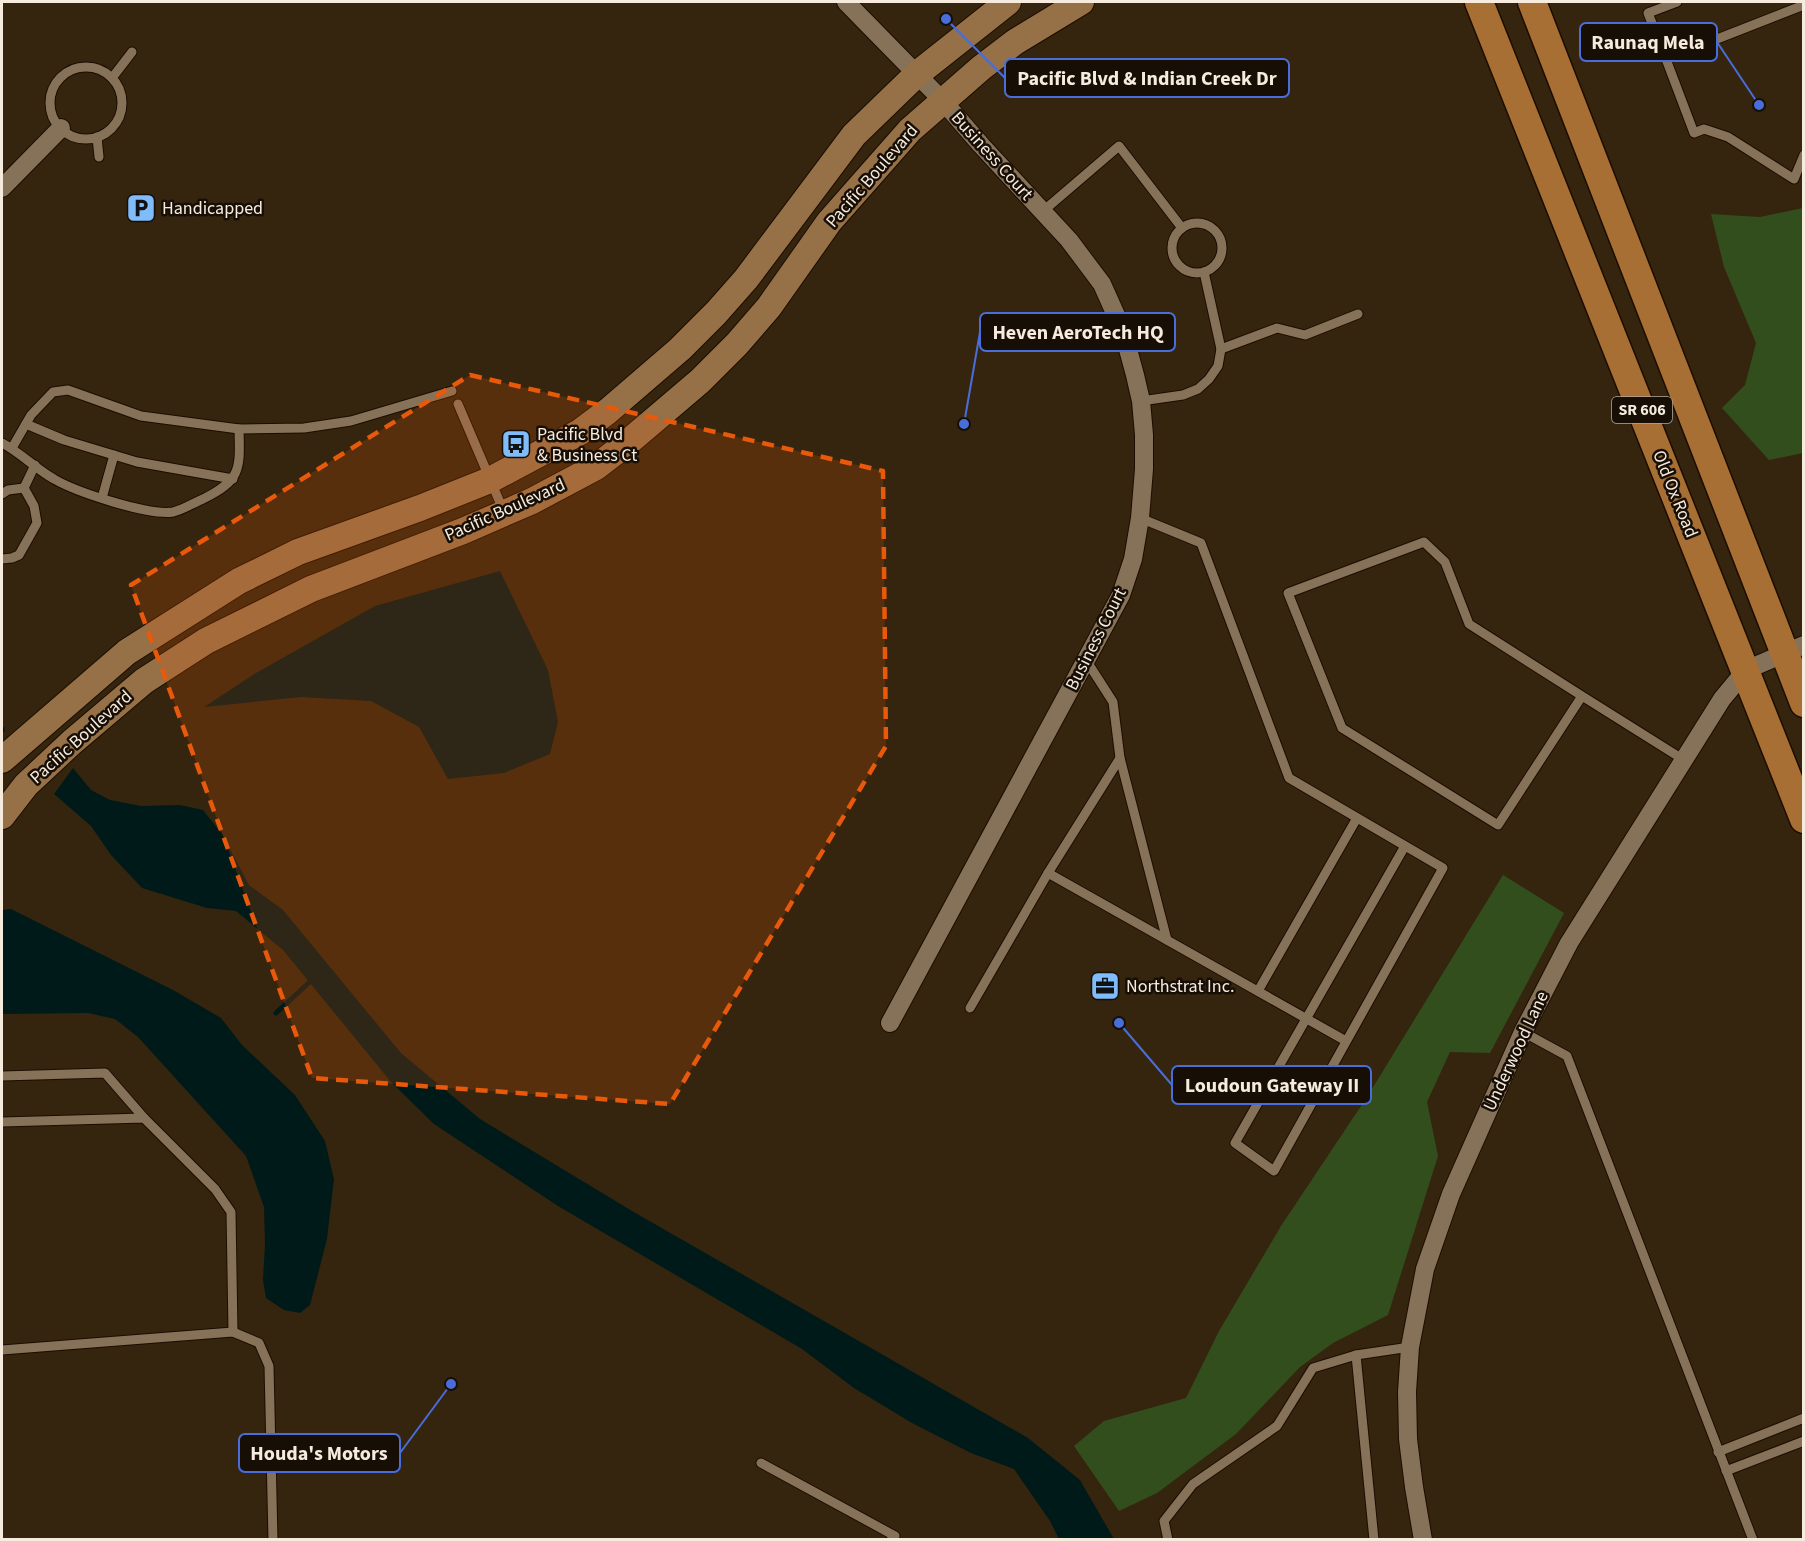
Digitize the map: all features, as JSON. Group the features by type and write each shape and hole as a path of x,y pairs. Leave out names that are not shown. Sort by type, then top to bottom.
{"main road":[{"name":"Pacific Boulevard","path":"2,759 127,652 239,581 298,552 490,480 580,432 640,385 680,349 746,279 854,135 917,74 1008,2"},
{"name":"Pacific Boulevard","path":"2,816 26,785 72,742 144,681 206,640 310,589 463,531 532,501 596,467 660,417 737,344 769,307 829,222 910,130 942,100 1015,42 1081,2"},
{"name":"Old Ox Road","path":"1479,2 1746,670 1803,819"},
{"name":"SR 606","path":"1532,2 1794,648 1803,703"}],"street":[{"name":"Business Court","path":"846,2 942,100 1070,240 1102,284 1123,331 1141,400 1144,469 1140,518 1133,559 1121,595 890,1023"},
{"path":"2,188 61,128"},
{"name":"Underwood Lane","path":"1423,1539 1408,1439 1407,1392 1410,1347 1425,1269 1451,1194 1523,1032 1569,944 1722,699 1746,670 1794,648"}],"lane":[{"path":"1677,2 1648,13 1694,133 1704,129 1728,137 1794,179 1803,155"},
{"path":"1666,58 1803,5"},
{"path":"112,78 132,52"},
{"path":"88,66 100,69 112,78 120,89 123,102 120,117 105,135 89,140 73,138 52,119 49,104 52,87 60,77 73,68 88,66"},
{"path":"97,137 99,157"},
{"path":"1042,212 1119,146 1182,228"},
{"path":"1195,222 1206,224 1215,230 1220,238 1222,252 1213,267 1204,272 1192,273 1177,263 1173,256 1172,240 1182,228 1195,222"},
{"path":"1141,400 1183,395 1198,389 1218,366 1221,349 1204,272"},
{"path":"1221,349 1277,328 1305,335 1358,314"},
{"path":"12,448 31,416 53,392 68,390 141,416 239,429 304,428 351,421 452,391"},
{"path":"458,404 504,513"},
{"path":"26,424 64,440 137,462 233,479"},
{"path":"2,443 55,480 102,498 160,513 175,511 207,497 233,479 240,464 239,429"},
{"path":"102,498 114,455"},
{"path":"24,488 35,465"},
{"path":"2,494 8,490 24,488"},
{"path":"2,559 19,555 37,523 34,506 24,488"},
{"path":"1140,518 1201,543 1289,778 1443,868 1274,1171 1235,1143 1405,846"},
{"path":"1582,696 1498,825 1342,728 1288,594 1424,542 1445,562 1469,624 1684,760"},
{"path":"1086,660 1113,702 1120,758 1167,940"},
{"path":"970,1008 1048,873 1120,758"},
{"path":"1258,991 1356,818"},
{"path":"1048,873 1346,1041"},
{"path":"1523,1032 1567,1056 1753,1539"},
{"path":"2,1076 105,1072 144,1118 215,1189 231,1212 233,1332"},
{"path":"2,1122 144,1118"},
{"path":"2,1350 233,1332 259,1343 269,1366 273,1539"},
{"path":"1168,1539 1164,1521 1193,1484 1277,1426 1313,1368 1356,1355 1410,1347"},
{"path":"1356,1355 1374,1539"},
{"path":"1718,1452 1803,1418"},
{"path":"1726,1471 1803,1441"},
{"path":"761,1463 895,1536 891,1539"}],"highlighted area":[{"path":"470,375 883,471 886,746 670,1104 312,1078 131,585"}],"green space":[{"path":"1803,208 1803,453 1769,460 1722,408 1745,385 1756,343 1724,267 1711,214 1760,217"},
{"path":"1503,875 1564,913 1490,1053 1450,1052 1427,1102 1438,1156 1388,1315 1333,1343 1300,1367 1236,1434 1157,1493 1119,1511 1074,1446 1104,1421 1186,1398 1219,1331 1281,1226 1367,1097"}],"water":[{"path":"500,571 548,670 558,722 550,754 504,773 448,779 419,727 371,701 301,697 204,707 256,673 375,606"},
{"path":"73,768 91,790 110,800 141,806 180,805 203,810 222,834 249,885 283,910 401,1053 480,1119 632,1211 1028,1438 1080,1480 1114,1539 1059,1539 1050,1521 1014,1469 971,1453 912,1423 854,1388 802,1349 558,1206 434,1124 391,1082 283,950 236,911 207,908 142,888 111,855 91,826 54,794"},
{"path":"11,909 173,990 221,1018 242,1045 295,1095 325,1141 334,1179 327,1239 310,1305 300,1313 284,1310 266,1298 263,1280 264,1207 246,1156 138,1037 115,1019 88,1013 2,1014 2,910"}],"waterway":[{"path":"276,1013 314,978"}],"place":[{"name":"Pacific Blvd & Indian Creek Dr","path":"946,19"},
{"name":"Raunaq Mela","path":"1759,105"},
{"name":"Handicapped","path":"141,208"},
{"name":"Heven AeroTech HQ","path":"964,424"},
{"name":"Pacific Blvd & Business Ct","path":"516,444"},
{"name":"Northstrat Inc.","path":"1105,986"},
{"name":"Loudoun Gateway II","path":"1119,1023"},
{"name":"Houda's Motors","path":"451,1384"}]}
